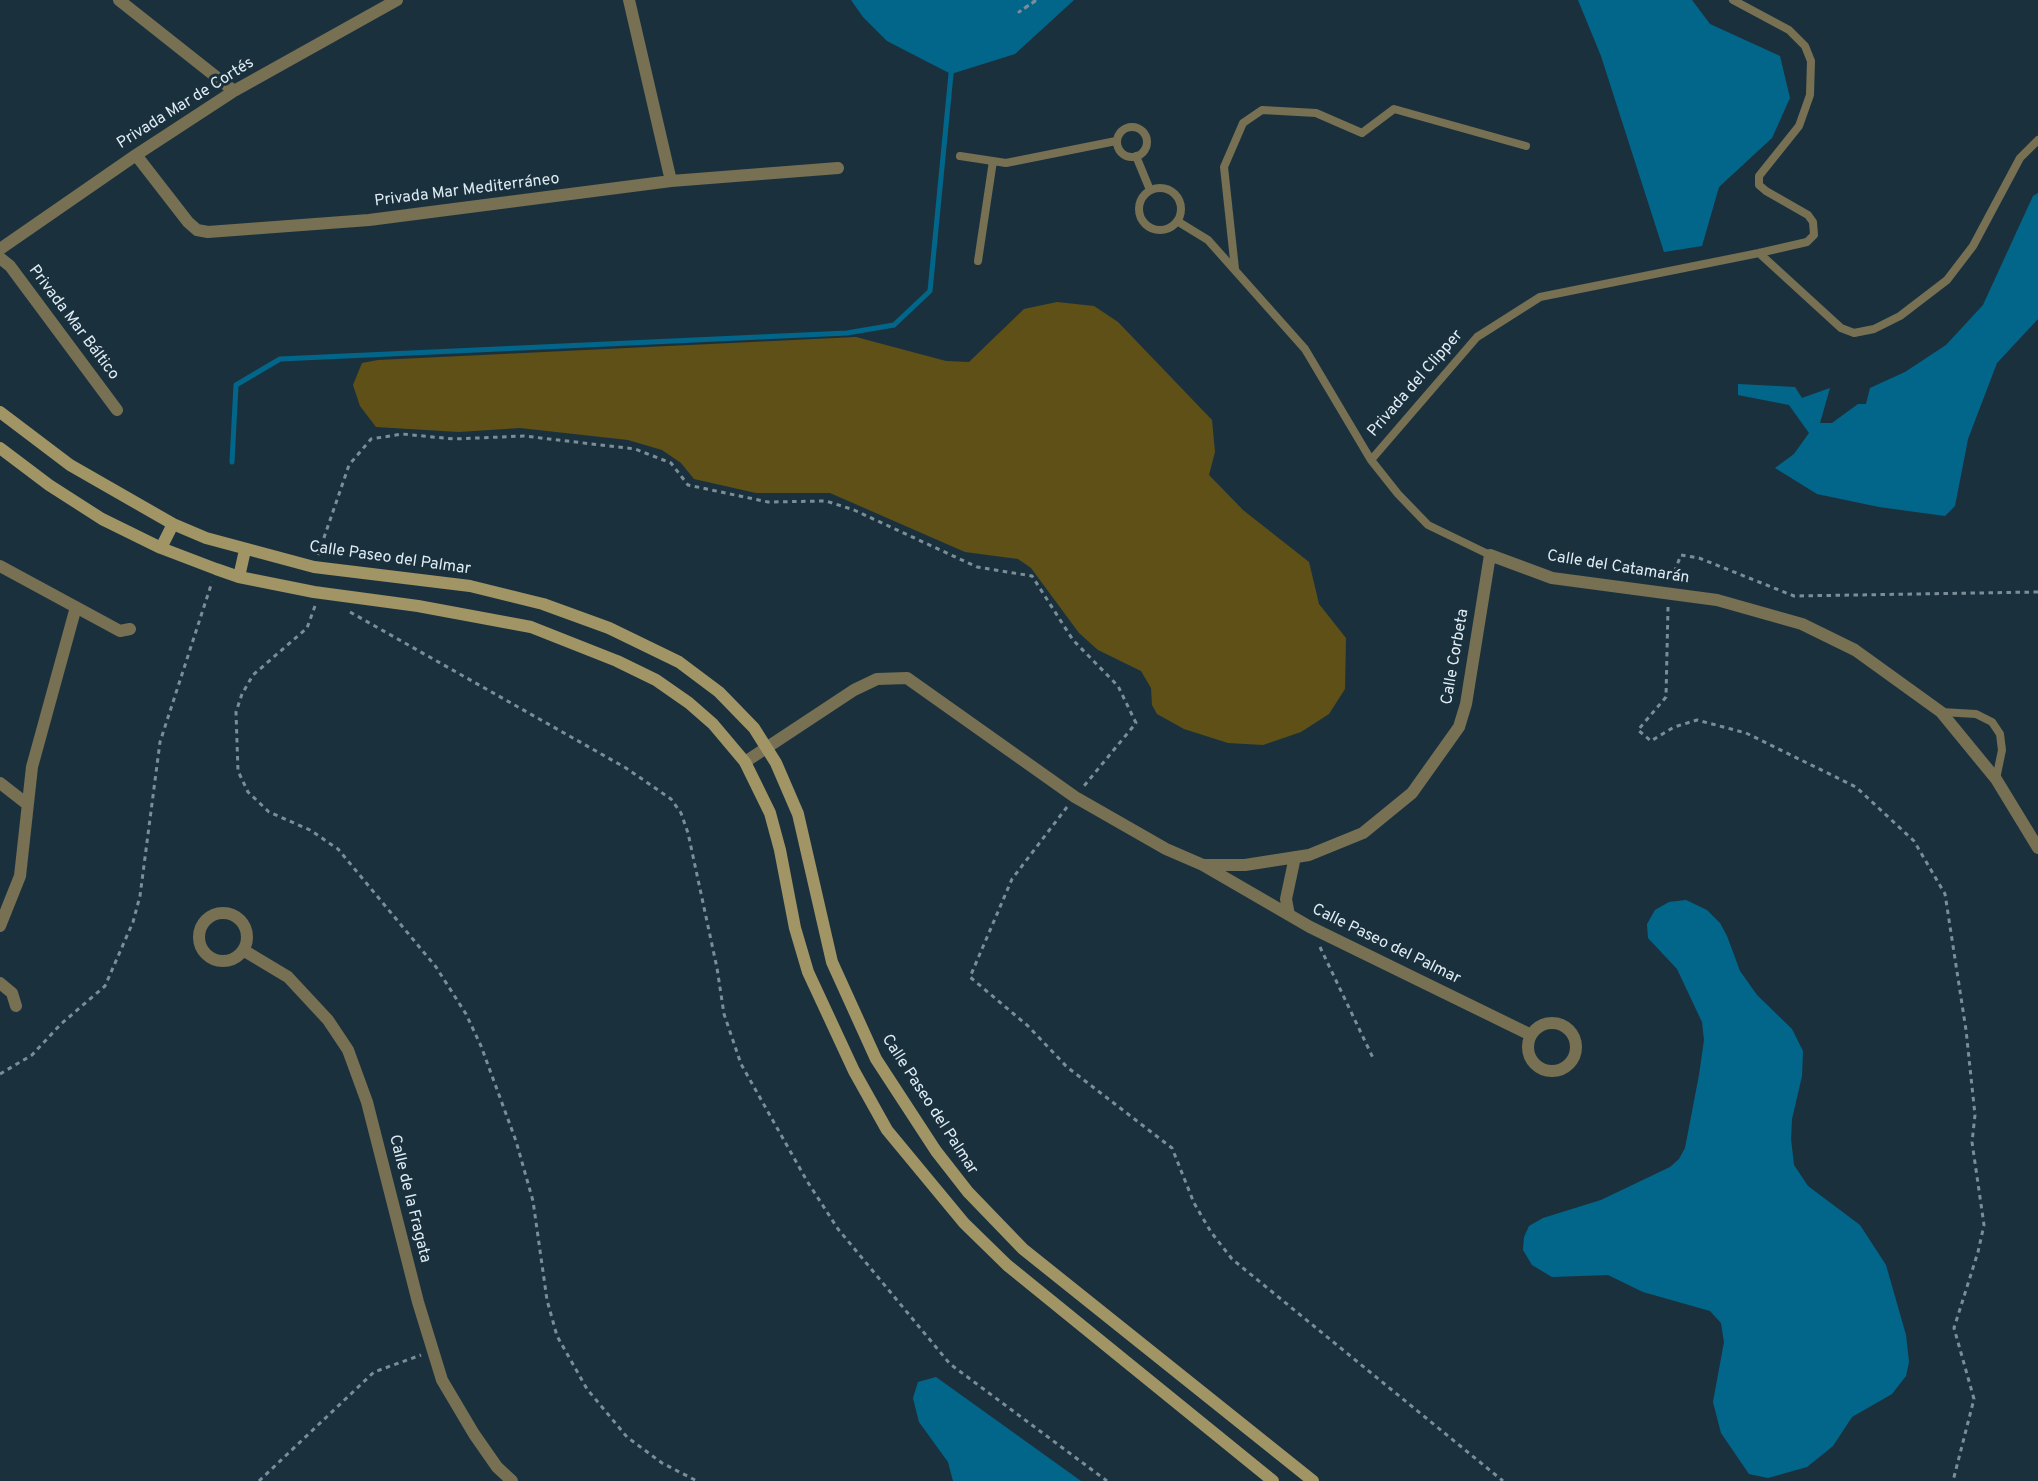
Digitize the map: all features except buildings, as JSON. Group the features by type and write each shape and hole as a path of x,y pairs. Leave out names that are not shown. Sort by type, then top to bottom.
{"street":[{"path":"119,0 234,91"},
{"name":"Privada Mar de Cortés","path":"0,249 136,154 234,91 397,0"},
{"path":"629,0 671,181"},
{"name":"Privada Mar Mediterráneo","path":"136,154 188,222 197,230 208,232 369,220 671,181 838,168"},
{"name":"Privada Mar Báltico","path":"0,258 10,266 117,410"},
{"name":"Calle Paseo del Palmar","path":"0,412 70,465 173,524 206,538 314,567 470,586 543,604 609,628 679,662 711,686 754,729 767,746 798,814 831,962 876,1059 936,1151 968,1192 1023,1250 1313,1481"},
{"path":"0,448 49,485 102,519 161,548 216,569 239,577 314,592 531,627 571,642 656,680 689,703 713,724 745,762 770,813 780,850 795,928 808,972 849,1061 888,1130 964,1222 1007,1265 1274,1481"},
{"path":"161,548 173,524"},
{"path":"239,577 245,550"},
{"name":"Calle del Catamarán","path":"1490,555 1552,578 1717,600 1802,624 1855,650 1941,712 1996,778 2038,848"},
{"name":"Calle Corbeta","path":"1203,865 1245,865 1309,855 1363,833 1412,793 1438,760 1459,727 1466,704 1490,555"},
{"path":"0,566 120,631 130,629"},
{"path":"0,926 20,876 27,804 40,735 76,607"},
{"name":"Calle Paseo del Palmar","path":"745,762 854,690 877,679 908,678 1075,797 1166,849 1203,865 1310,927 1531,1035"},
{"path":"0,783 27,804"},
{"path":"1288,915 1286,899 1295,857"},
{"name":"Calle de la Fragata","path":"243,950 288,977 328,1020 348,1050 368,1102 431,1351 442,1380 474,1434 497,1467 513,1481"},
{"path":"0,984 12,993 16,1006"},
{"path":"1543,1024 1559,1024 1566,1027 1576,1041 1575,1057 1564,1068 1549,1071 1541,1069 1530,1058 1528,1050 1531,1035 1543,1024"}],"lane":[{"name":"Privada del Clipper","path":"1371,460 1477,337 1540,297 1759,253 1807,242 1814,235 1813,222 1808,215 1766,191 1759,184 1759,176 1799,126 1810,95 1812,77 1805,46 1789,30 1733,0"},
{"path":"1235,269 1224,167 1243,123 1262,110 1316,113 1362,133 1394,109 1526,146"},
{"path":"960,156 1006,163 1116,141 1122,131 1133,127 1143,132 1146,138 1145,149 1136,156 1125,156 1120,152 1116,141"},
{"path":"1759,253 1841,328 1854,333 1875,329 1900,316 1947,280 1973,246 2020,158 2038,140"},
{"path":"1136,156 1150,190"},
{"path":"978,261 993,161"},
{"path":"1168,189 1178,198 1181,210 1177,221 1160,230 1143,222 1139,204 1150,190 1168,189"},
{"name":"Calle del Catamarán","path":"1177,221 1208,240 1305,349 1371,460 1428,525 1490,555"},
{"path":"1941,712 1976,714 1992,722 2000,734 2002,750 1996,778"}],"path":[{"path":"1036,0 1019,12 1036,0"},
{"path":"314,567 350,465 370,439 402,434 454,439 524,436 635,449 671,463 688,485 768,502 826,501 854,510 977,567 1032,576 1073,640 1118,686 1136,723 1012,879 970,977 1028,1026 1067,1067 1172,1148 1194,1203 1211,1232 1232,1259 1503,1481"},
{"path":"1953,1481 1974,1399 1954,1329 1984,1225 1972,1142 1975,1115 1966,1030 1945,894 1914,841 1856,787 1746,733 1698,720 1674,727 1651,741 1638,730 1666,697 1669,593 1673,573 1682,555 1699,558 1794,596 2038,592"},
{"path":"0,1074 32,1055 61,1024 105,986 133,922 140,896 160,742 216,569"},
{"path":"314,592 315,609 307,628 253,675 242,694 236,712 238,771 248,792 268,812 310,830 338,849 404,926 454,995 481,1046 516,1141 533,1201 547,1300 557,1336 586,1389 627,1437 662,1464 697,1481"},
{"path":"344,609 578,740 671,799 681,813 688,833 717,968 724,1014 741,1064 807,1181 838,1228 950,1364 1107,1481"},
{"path":"1310,927 1374,1060"},
{"path":"259,1481 374,1372 431,1351"}],"shaded area":[{"path":"1057,302 1094,306 1118,322 1212,420 1215,452 1209,475 1243,510 1309,562 1319,604 1346,638 1345,689 1329,714 1301,732 1263,745 1228,743 1184,729 1157,714 1152,705 1151,688 1141,671 1098,650 1079,633 1031,568 1018,559 965,552 830,493 756,493 694,479 681,463 662,450 628,440 520,428 459,432 376,427 360,406 353,385 362,363 378,360 856,337 946,361 969,362 1024,309"}],"water":[{"path":"851,0 1074,0 1015,54 951,74 887,41 863,17"},
{"path":"1578,0 1692,0 1710,24 1780,56 1790,98 1772,138 1719,187 1702,246 1664,252 1601,56"},
{"path":"2038,193 2038,319 1997,363 1968,439 1955,506 1945,516 1879,507 1817,494 1775,468 1794,454 1809,433 1789,405 1738,395 1738,384 1795,387 1802,398 1830,388 1820,423 1832,423 1858,404 1866,404 1870,388 1905,372 1946,345 1983,305 2033,196"},
{"path":"1686,900 1707,910 1720,923 1740,971 1757,995 1792,1029 1803,1051 1802,1076 1792,1119 1791,1139 1794,1165 1808,1186 1860,1225 1886,1265 1906,1335 1909,1362 1906,1376 1892,1394 1852,1417 1833,1446 1807,1467 1768,1478 1749,1474 1721,1433 1713,1402 1724,1342 1721,1323 1710,1311 1643,1292 1608,1275 1552,1277 1532,1265 1523,1250 1524,1237 1529,1226 1543,1218 1601,1200 1670,1167 1679,1159 1685,1148 1704,1040 1702,1022 1677,969 1648,938 1647,924 1655,910 1669,902"},
{"path":"936,1377 1081,1481 953,1481 948,1462 919,1422 913,1398 918,1382"}],"waterway":[{"path":"232,462 236,385 280,359 847,333 894,325 930,291 951,74"}]}
